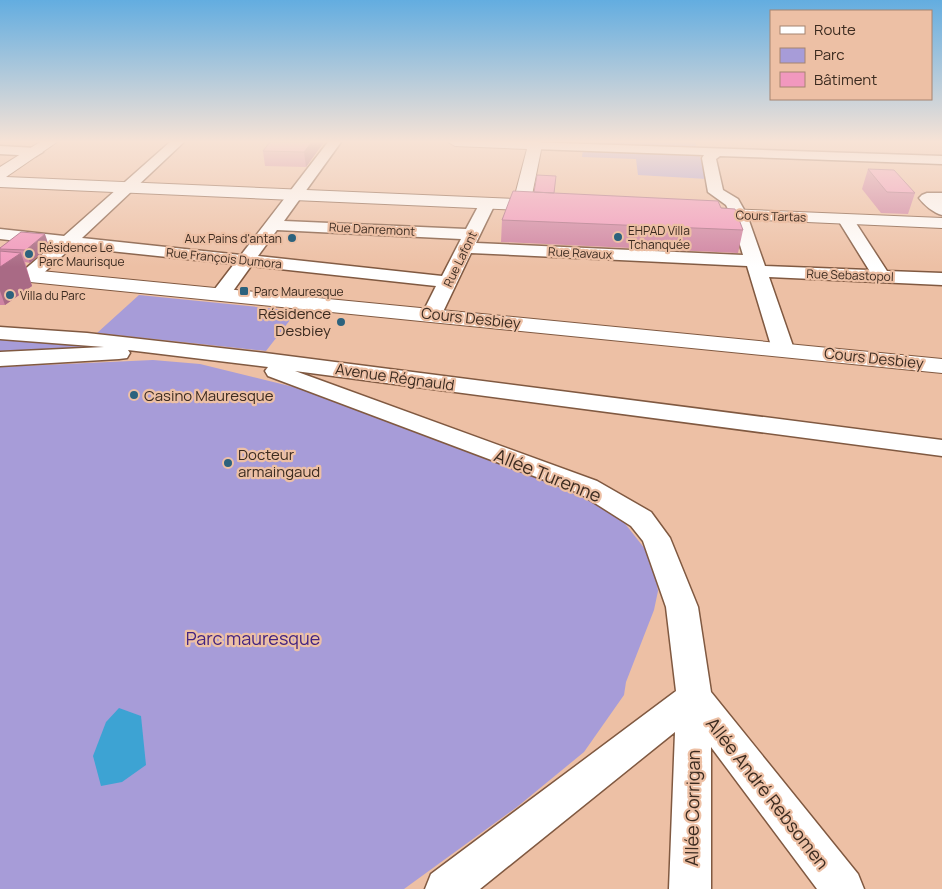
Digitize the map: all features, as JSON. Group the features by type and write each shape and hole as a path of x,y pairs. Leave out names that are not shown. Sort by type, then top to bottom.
{"street":[{"path":"31,183 560,207"},
{"path":"30,276 132,183"},
{"path":"221,294 303,183"},
{"path":"522,205 527,183"},
{"path":"714,183 716,192 735,209 784,349"},
{"path":"942,198 928,198 942,210"},
{"name":"Rue Lafont","path":"432,314 487,204"},
{"name":"Cours Tartas","path":"682,212 735,209 846,220 942,223"},
{"path":"846,220 882,277"},
{"name":"Rue Danremont","path":"273,225 469,241"},
{"name":"Rue François Dumora","path":"0,234 448,282"},
{"name":"Rue Ravaux","path":"469,241 756,266"},
{"name":"Rue Sebastopol","path":"756,266 882,277 942,279"},
{"name":"Cours Desbiey","path":"0,272 942,366"},
{"name":"Avenue Régnauld","path":"0,334 88,339 234,356 789,430 942,448"},
{"path":"0,359 105,356 161,348"},
{"name":"Allée Turenne","path":"234,356 588,487 641,519 656,538 682,607 694,697"},
{"path":"446,889 694,697"},
{"name":"Allée Corrigan","path":"690,889 694,697"},
{"name":"Allée André Rebsomen","path":"694,697 843,889"}],"green space":[{"path":"139,295 297,311 266,351 97,333"},
{"path":"0,339 83,344 114,348 0,354"},
{"name":"Parc mauresque","path":"153,360 200,364 310,391 533,476 590,501 623,521 645,549 654,567 658,591 654,610 626,682 624,695 584,752 517,807 404,889 0,889 0,367"}],"water":[{"path":"119,708 141,716 146,765 122,782 101,786 93,756 106,722"}],"building":[{"path":"536,183 555,183 554,193 534,192"},
{"path":"880,183 906,183 915,193 887,192"},
{"path":"513,191 718,201 721,208 735,209 743,230 502,220"},
{"path":"21,232 45,234 26,250 0,249 0,248"},
{"path":"0,251 21,253 0,267"}],"place":[{"name":"EHPAD Villa Tchanquée","path":"618,237"},
{"name":"Aux Pains d'antan","path":"292,238"},
{"name":"Résidence Le Parc Maurisque","path":"29,254"},
{"name":"Parc Mauresque","path":"244,291"},
{"name":"Villa du Parc","path":"10,295"},
{"name":"Résidence Desbiey","path":"341,322"},
{"name":"Casino Mauresque","path":"134,395"},
{"name":"Docteur armaingaud","path":"228,463"}]}
